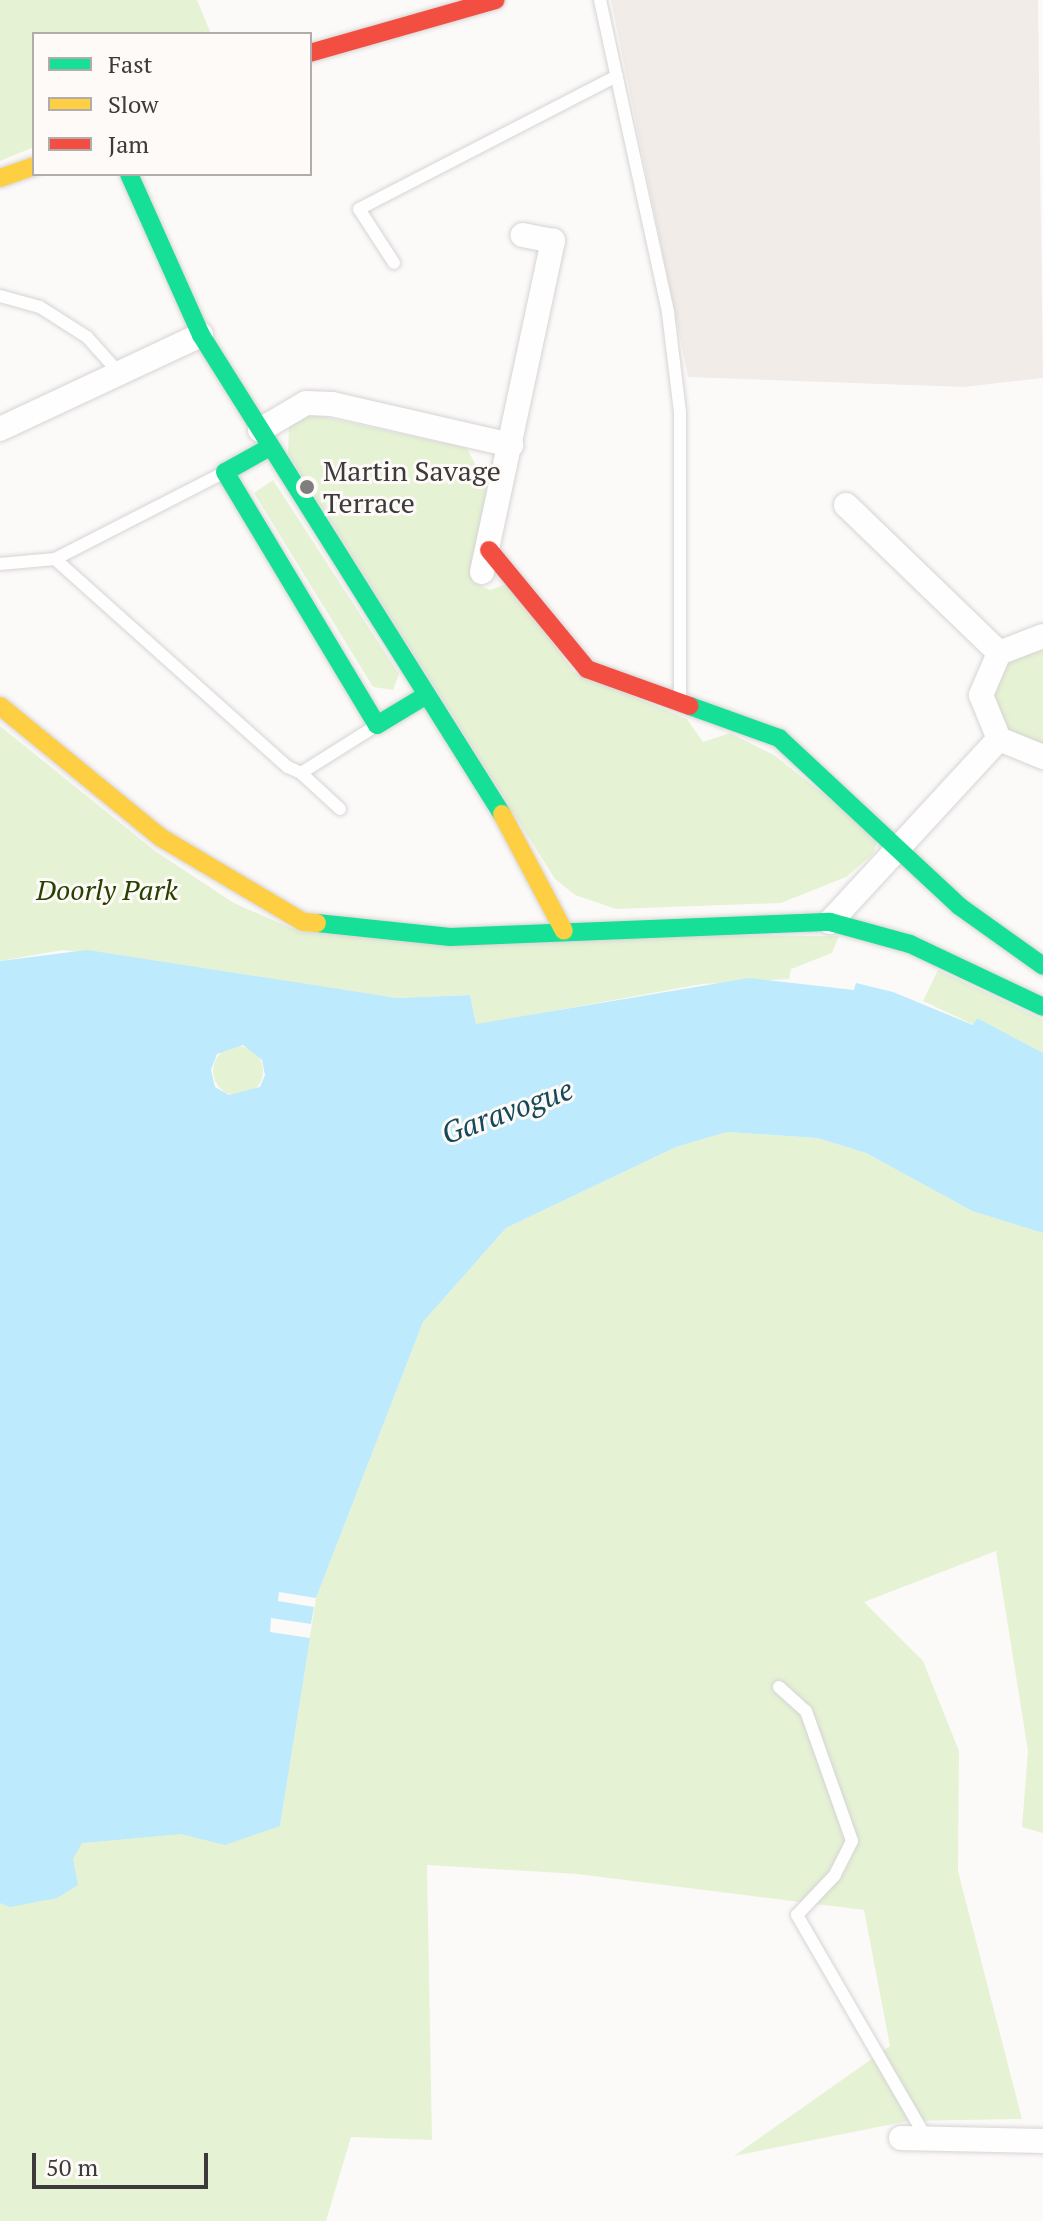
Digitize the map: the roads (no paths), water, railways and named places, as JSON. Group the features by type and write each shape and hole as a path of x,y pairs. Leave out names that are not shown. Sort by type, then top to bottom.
{"street":[{"path":"312,52 496,0"},
{"path":"0,178 32,167"},
{"path":"130,176 201,335 539,873 564,931"},
{"path":"523,235 553,241 485,561 587,669 685,701 779,738 900,845 959,906 1043,966"},
{"path":"0,429 201,335"},
{"path":"425,696 377,725 225,472 306,403 332,404 511,445"},
{"path":"846,505 999,653"},
{"path":"1043,636 999,653 981,695 999,739 1043,757"},
{"path":"0,706 160,837 303,922 384,935 830,922 910,944 1043,1007"},
{"path":"830,922 999,739"},
{"path":"901,2138 1043,2141"}],"lane":[{"path":"600,0 668,313 680,412 685,701"},
{"path":"394,263 359,209 617,76"},
{"path":"0,296 40,307 87,337 121,375"},
{"path":"0,564 55,559 225,472"},
{"path":"55,559 340,809"},
{"path":"301,773 377,725"},
{"path":"779,1687 806,1711 852,1841 835,1875 797,1915 927,2139"}],"water":[{"name":"Garavogue","path":"87,950 397,998 470,995 476,1024 749,978 854,990 856,983 893,992 973,1025 977,1018 1043,1053 1043,1233 972,1211 866,1153 817,1138 727,1132 676,1147 506,1228 423,1322 316,1598 279,1592 278,1601 314,1607 311,1624 271,1618 270,1632 310,1638 280,1826 225,1845 181,1834 82,1843 73,1859 78,1885 57,1898 10,1907 0,1903 0,961","holes":["243,1045 262,1060 265,1075 260,1087 229,1095 215,1087 211,1070 217,1054"]}],"place":[{"name":"Martin Savage Terrace","path":"307,487"}],"park label":[{"name":"Doorly Park","path":"107,890"}]}
